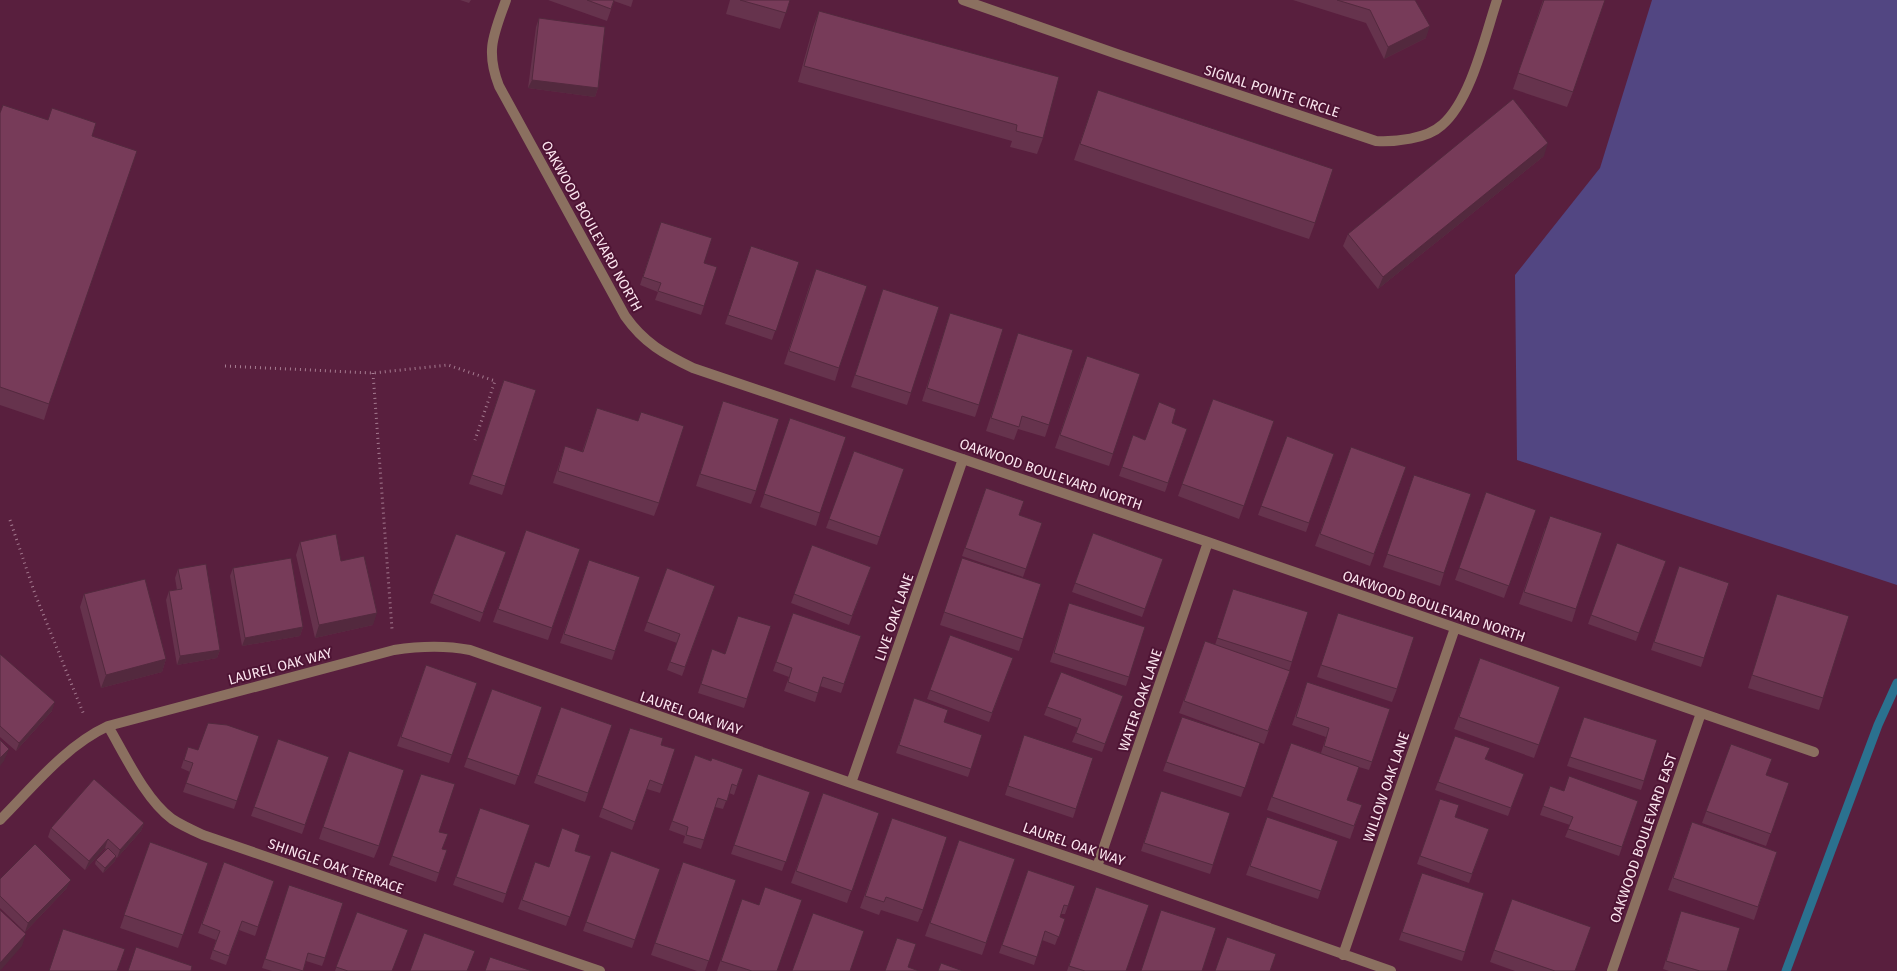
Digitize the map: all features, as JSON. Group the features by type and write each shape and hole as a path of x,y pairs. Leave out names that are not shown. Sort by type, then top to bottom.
{"street":[{"name":"OAKWOOD BOULEVARD NORTH","path":"506,0 494,36 491,52 492,70 499,86 625,316 646,342 663,353 693,368 1208,542 1814,752"},
{"name":"SIGNAL POINTE CIRCLE","path":"963,0 1376,141 1390,142 1418,137 1441,126 1458,106 1472,76 1497,0"},
{"name":"LIVE OAK LANE","path":"851,783 963,459"},
{"name":"WATER OAK LANE","path":"1098,866 1208,542"},
{"name":"WILLOW OAK LANE","path":"1343,955 1454,628"},
{"name":"LAUREL OAK WAY","path":"0,820 61,759 92,734 108,726 394,650 452,646 470,650 851,783 1098,866 1391,971"},
{"name":"OAKWOOD BOULEVARD EAST","path":"1612,971 1701,713"},
{"name":"SHINGLE OAK TERRACE","path":"108,726 150,796 172,819 187,827 600,971"}],"path":[{"path":"225,366 373,373 448,365 495,381 475,440"},
{"path":"373,373 394,650"},
{"path":"10,520 20,554 92,734"}],"shaded area":[{"path":"1652,0 1897,0 1897,585 1517,460 1515,275 1600,168"}],"building":[{"path":"587,0 614,0 611,9"},
{"path":"740,0 790,0 786,13"},
{"path":"1337,0 1415,0 1430,26 1388,47 1370,10"},
{"path":"1544,0 1605,0 1573,92 1518,73"},
{"path":"819,11 1059,77 1043,138 1016,131 1017,125 804,66"},
{"path":"539,18 605,27 598,88 532,80"},
{"path":"1098,90 1333,169 1315,223 1080,144"},
{"path":"1513,99 1548,143 1383,277 1348,234"},
{"path":"3,105 48,120 52,108 96,123 92,136 137,151 49,404 0,387 0,113"},
{"path":"661,222 712,238 704,263 717,267 704,306 658,291 661,283 643,277"},
{"path":"751,246 799,262 776,331 728,315"},
{"path":"816,269 867,286 839,368 789,351"},
{"path":"883,289 939,307 911,393 855,375"},
{"path":"950,313 1003,329 979,405 927,388"},
{"path":"1018,333 1073,350 1049,425 1022,416 1019,427 991,418"},
{"path":"1087,356 1140,374 1113,454 1060,435"},
{"path":"504,380 536,390 505,486 472,475"},
{"path":"1213,399 1274,421 1244,506 1182,484"},
{"path":"723,401 779,419 756,491 700,474"},
{"path":"1159,402 1176,409 1172,423 1187,429 1168,483 1122,467 1133,435 1145,440"},
{"path":"597,408 638,421 641,412 684,426 659,503 558,471 565,446 583,452"},
{"path":"790,418 846,437 820,513 764,494"},
{"path":"1287,436 1334,454 1309,523 1261,506"},
{"path":"1351,447 1406,467 1374,554 1320,534"},
{"path":"854,451 904,469 880,537 829,519"},
{"path":"1414,475 1471,494 1444,573 1387,554"},
{"path":"986,488 1024,501 1019,515 1042,523 1026,569 965,548"},
{"path":"1486,492 1536,510 1509,586 1459,568"},
{"path":"1550,516 1602,533 1576,609 1524,592"},
{"path":"526,530 580,549 552,628 498,609"},
{"path":"1093,533 1163,559 1145,609 1075,583"},
{"path":"336,534 341,561 364,556 377,613 319,625 300,542"},
{"path":"456,534 506,552 483,613 433,594"},
{"path":"1617,543 1666,561 1639,633 1591,615"},
{"path":"812,545 871,567 852,616 794,594"},
{"path":"291,558 303,627 245,638 233,568"},
{"path":"962,558 1041,584 1023,639 944,612"},
{"path":"589,560 640,577 615,651 564,634"},
{"path":"206,564 220,650 180,656 169,591 182,589 178,569"},
{"path":"1679,566 1729,583 1704,658 1654,642"},
{"path":"667,568 715,586 685,667 670,662 680,634 647,622"},
{"path":"145,579 166,659 106,675 84,594"},
{"path":"1233,589 1308,612 1292,662 1217,638"},
{"path":"1777,594 1849,616 1823,698 1752,675"},
{"path":"1069,603 1145,627 1129,677 1054,653"},
{"path":"793,613 861,636 844,684 823,677 818,693 788,682 792,668 776,662"},
{"path":"1338,613 1414,637 1397,689 1321,665"},
{"path":"738,616 771,626 747,699 701,684 712,649 725,654"},
{"path":"950,635 1013,658 992,713 930,690"},
{"path":"1205,641 1290,671 1268,731 1184,701"},
{"path":"0,654 55,702 19,743 0,726"},
{"path":"1480,658 1560,687 1539,745 1459,717"},
{"path":"426,665 477,683 452,755 401,737"},
{"path":"1061,672 1123,696 1105,744 1076,733 1081,719 1047,707"},
{"path":"1307,682 1390,709 1372,762 1324,746 1329,728 1296,717"},
{"path":"492,689 542,707 519,776 467,758"},
{"path":"914,698 948,710 944,722 982,735 971,769 899,745"},
{"path":"561,707 612,725 588,793 537,775"},
{"path":"1182,717 1260,743 1245,788 1166,762"},
{"path":"1584,717 1657,740 1644,781 1570,757"},
{"path":"208,723 227,725 259,736 237,801 186,783 193,763 184,760 188,747 198,750"},
{"path":"630,728 663,738 661,745 675,749 663,785 650,780 635,822 602,808"},
{"path":"1024,735 1093,758 1076,809 1008,786"},
{"path":"1455,736 1490,748 1485,759 1524,774 1511,808 1438,782"},
{"path":"278,739 329,757 305,825 254,807"},
{"path":"0,740 9,749 0,758"},
{"path":"1291,743 1359,767 1347,800 1362,805 1354,826 1272,797"},
{"path":"1731,744 1772,759 1766,775 1789,783 1771,834 1706,811"},
{"path":"349,751 404,770 379,846 323,827"},
{"path":"695,755 711,761 712,758 743,769 737,786 732,784 727,801 718,798 704,840 686,835 688,827 672,821"},
{"path":"421,774 455,784 439,832 448,834 442,849 447,850 439,873 392,856"},
{"path":"758,774 810,792 786,862 734,845"},
{"path":"1569,776 1638,801 1622,847 1568,829 1573,817 1543,806 1550,786 1564,791"},
{"path":"94,779 144,823 120,850 108,839 89,861 51,828"},
{"path":"1161,791 1230,813 1213,865 1144,843"},
{"path":"823,793 879,813 852,891 796,871"},
{"path":"1440,799 1459,805 1455,817 1489,829 1472,874 1420,856"},
{"path":"480,808 530,825 506,894 456,877"},
{"path":"1267,817 1338,841 1321,891 1250,866"},
{"path":"892,818 947,837 923,910 886,897 884,902 865,896"},
{"path":"1692,822 1777,852 1758,907 1673,878"},
{"path":"562,828 580,835 575,851 591,856 570,917 522,900 535,862 549,867"},
{"path":"959,840 1015,859 986,943 930,923"},
{"path":"150,842 208,863 183,935 124,915"},
{"path":"35,844 71,880 28,923 0,896 0,879"},
{"path":"108,848 116,856 105,868 96,860"},
{"path":"611,851 660,869 635,940 586,922"},
{"path":"224,862 274,881 258,927 242,921 229,956 213,950 220,931 202,924"},
{"path":"683,862 736,880 709,961 655,943"},
{"path":"1028,870 1075,886 1068,906 1064,905 1060,917 1065,919 1059,937 1045,931 1037,957 1002,945"},
{"path":"1422,873 1484,893 1465,952 1402,932"},
{"path":"289,885 343,903 325,958 308,953 303,971 265,959"},
{"path":"765,887 802,900 777,971 752,971 721,961 742,899 759,905"},
{"path":"1096,887 1149,905 1126,971 1085,971 1069,966"},
{"path":"1512,899 1591,927 1575,971 1555,971 1494,950"},
{"path":"0,910 26,934 0,963"},
{"path":"1161,910 1216,928 1202,971 1141,971"},
{"path":"1681,911 1740,928 1727,971 1700,971 1666,961"},
{"path":"357,912 408,930 392,971 348,971 336,967"},
{"path":"813,913 864,931 850,971 792,971"},
{"path":"63,929 125,949 117,971 49,971"},
{"path":"424,933 475,951 467,971 410,971"},
{"path":"1227,937 1276,954 1270,971 1215,971"},
{"path":"897,938 916,944 908,967 919,971 885,971"},
{"path":"136,947 192,966 191,971 128,971"},
{"path":"490,957 532,971 485,971"},
{"path":"941,963 963,971 938,971"}],"waterway":[{"path":"1786,971 1878,725 1897,683"}]}
